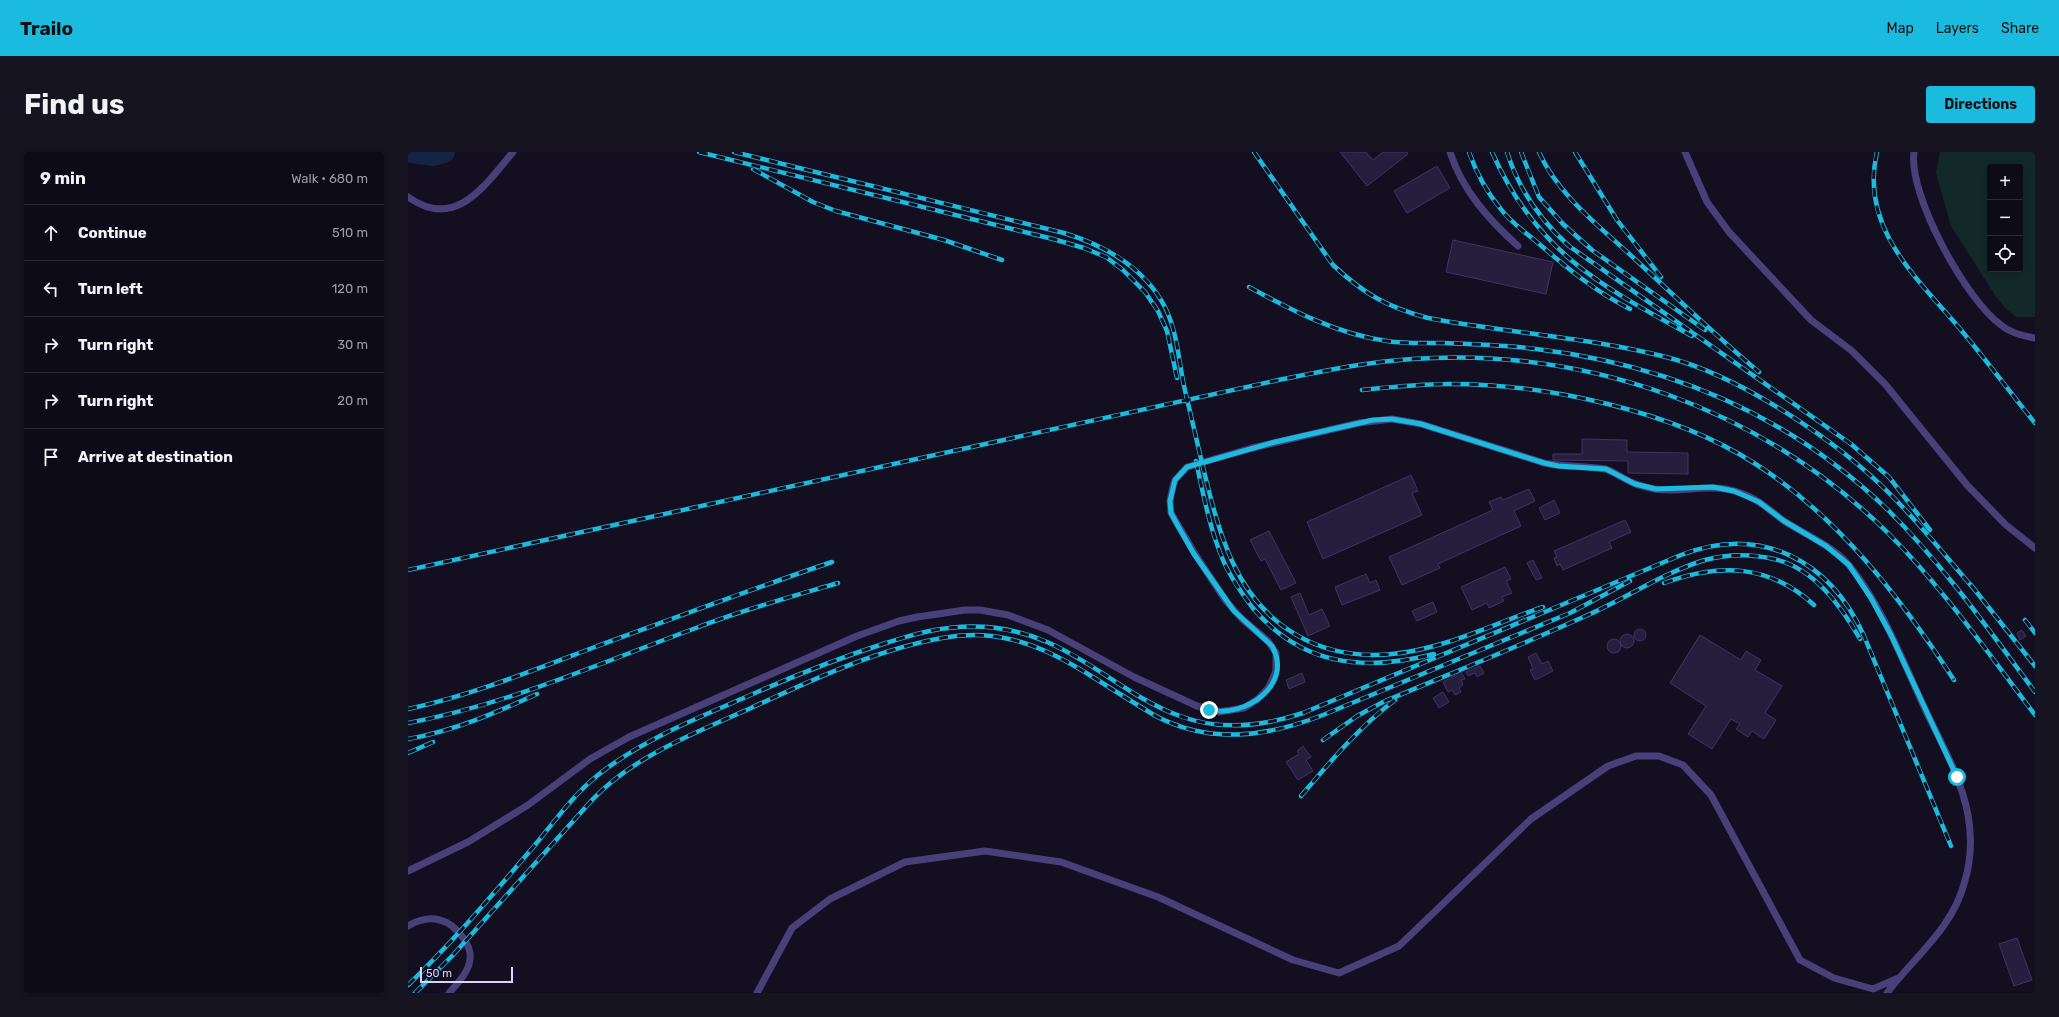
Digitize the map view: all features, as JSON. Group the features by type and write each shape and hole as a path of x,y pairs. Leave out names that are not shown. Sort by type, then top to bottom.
{"lane":[{"path":"408,197 424,206 443,208 455,207 473,198 513,152"},
{"path":"1450,152 1454,165 1464,184 1477,203 1518,246"},
{"path":"1684,152 1707,202 1728,232 1811,320 1852,351 1885,384 1967,485 2006,525 2035,548"},
{"path":"1914,152 1914,178 1927,216 1962,278 1991,317 2002,326 2015,333 2035,338"},
{"path":"408,871 468,842 528,805 590,759 629,737 857,636 899,621 917,617 965,610 980,610 1008,615 1048,630 1123,671 1197,706 1219,712 1244,708 1258,700 1269,687 1276,671 1276,653 1268,641 1234,611 1211,580 1178,526 1171,513 1170,501 1175,480 1187,467 1230,454 1359,423 1392,419 1421,424 1544,463 1558,466 1606,469 1635,484 1646,487 1669,490 1713,487 1734,491 1759,502 1784,521 1826,546 1849,565 1862,583 1891,635 1957,777 1966,803 1970,828 1968,868 1957,904 1936,936 1898,978 1887,993"},
{"path":"757,993 792,928 830,899 905,862 985,851 1061,862 1158,897 1293,960 1339,974 1399,946 1530,819 1608,766 1636,756 1659,756 1683,765 1711,795 1800,960 1834,978 1873,989 1898,978"},
{"path":"408,926 420,920 430,918 439,919 455,928 465,942 470,953 470,961 461,979 449,993"}],"green space":[{"path":"1940,152 2035,152 2035,317 2016,317 2005,308 1995,295 1951,226 1936,173"}],"building":[{"path":"1340,152 1366,152 1373,160 1383,152 1407,152 1408,154 1367,186"},
{"path":"1437,166 1450,188 1407,213 1394,191"},
{"path":"1453,240 1553,262 1546,294 1446,272"},
{"path":"1582,439 1627,440 1627,452 1688,453 1688,474 1628,473 1628,461 1553,460 1553,454 1582,454"},
{"path":"1411,475 1418,491 1412,493 1422,515 1323,559 1307,522"},
{"path":"1529,489 1535,501 1514,511 1521,526 1438,564 1440,568 1402,585 1389,557 1493,510 1489,502 1501,497 1503,500"},
{"path":"1554,500 1560,513 1545,520 1539,508"},
{"path":"1625,520 1631,532 1609,542 1612,548 1563,570 1560,564 1557,566 1554,558 1557,557 1554,551"},
{"path":"1269,531 1296,583 1281,590 1265,559 1261,561 1250,540"},
{"path":"1533,560 1542,578 1536,580 1527,563"},
{"path":"1505,567 1511,579 1506,581 1512,593 1502,597 1504,601 1489,608 1487,603 1472,610 1461,587"},
{"path":"1366,574 1370,583 1376,580 1380,590 1342,605 1335,587"},
{"path":"1300,593 1309,615 1322,609 1330,626 1308,636 1291,597"},
{"path":"1433,602 1437,612 1417,621 1412,611"},
{"path":"1642,629 1645,630 1645,640 1638,641 1635,640 1634,633 1635,630"},
{"path":"2022,630 2026,636 2020,640 2017,633"},
{"path":"1627,634 1632,636 1634,641 1632,646 1627,648 1622,646 1620,641 1622,636"},
{"path":"1700,635 1741,660 1746,651 1761,660 1755,670 1782,686 1765,713 1776,720 1764,739 1752,731 1748,737 1736,729 1740,724 1731,719 1712,749 1688,734 1706,706 1670,683"},
{"path":"1614,639 1619,641 1621,646 1619,651 1614,653 1609,651 1607,646 1609,641"},
{"path":"1536,653 1542,664 1548,661 1553,671 1535,680 1530,670 1533,669 1528,657"},
{"path":"1480,666 1484,673 1477,677 1475,673 1468,676 1466,672"},
{"path":"1461,672 1465,679 1461,680 1463,685 1459,688 1461,692 1455,695 1452,690 1448,692 1443,682"},
{"path":"1302,673 1305,682 1289,689 1286,680"},
{"path":"1443,692 1449,702 1439,708 1433,698"},
{"path":"1303,746 1311,757 1306,760 1313,771 1298,780 1286,762 1299,754 1297,751"},
{"path":"2017,938 2032,980 2014,986 1999,944"}],"waterway":[{"path":"411,152 434,155 444,152"}],"railway":[{"path":"699,152 1053,239 1084,248 1106,257 1123,270 1145,292 1158,311 1167,331 1177,378"},
{"path":"734,152 1064,233 1093,243 1131,266 1152,287 1161,300 1174,331 1184,386 1208,488 1218,525 1232,561 1245,584 1260,604 1277,621 1296,635 1318,645 1341,652 1366,655 1392,654 1431,647 1469,635 1543,607"},
{"path":"1254,152 1333,265 1366,292 1388,304 1428,318 1637,350 1695,366 1726,379 1787,413 1817,433 1870,475 1913,518 1974,589"},
{"path":"1469,152 1478,174 1486,188 1508,218 1582,279 1605,295 1630,309"},
{"path":"1492,152 1509,187 1529,216 1551,241 1574,263 1600,282 1629,300 1692,336"},
{"path":"1507,152 1524,192 1549,226 1569,246 1851,444 1889,477 1930,530"},
{"path":"1521,152 1539,197 1563,224 1592,250 1705,330"},
{"path":"1539,152 1558,184 1583,212 1713,332 1759,372"},
{"path":"1575,152 1617,220 1661,277"},
{"path":"1877,152 1874,179 1876,205 1884,228 1896,250 1910,271 1961,330 2035,423"},
{"path":"753,169 813,202 836,211 944,240 1002,260"},
{"path":"1249,287 1299,313 1333,327 1369,338 1394,342 1455,343 1536,349 1586,357 1634,368 1681,382 1726,400 1770,422 1811,448 1851,477 1889,511 1929,554 1947,576 2035,692"},
{"path":"408,570 1274,381 1377,362 1412,359 1478,358 1543,364 1607,376 1669,395 1728,420 1785,452 1839,489 1888,533 1908,554 1946,598 2035,715"},
{"path":"1362,390 1417,385 1450,384 1487,385 1567,395 1648,415 1686,429 1722,445 1754,463 1784,484 1840,533 1889,589 1912,619 1954,680"},
{"path":"1196,461 1210,521 1227,569 1252,607 1271,627 1291,642 1313,653 1359,663 1383,663 1408,660 1434,654"},
{"path":"408,985 473,916 572,800 598,775 633,751 688,722 797,675 865,650 908,636 941,629 987,627 1012,631 1047,642 1064,650 1146,700 1162,709 1180,716 1211,724 1257,724 1303,713 1681,555 1710,546 1739,544 1765,547 1790,555 1812,569 1832,587 1850,609 1864,636 1951,846"},
{"path":"1323,740 1357,716 1383,702 1513,648 1604,607 1676,571 1713,558 1740,555 1766,557 1788,564 1802,571 1825,590 1844,614 1860,639"},
{"path":"408,709 456,697 503,681 832,562"},
{"path":"1664,583 1705,572 1724,570 1743,571 1762,575 1779,581 1797,591 1814,605"},
{"path":"415,993 453,955 593,799 627,770 667,746 688,736 844,667 868,658 917,643 942,638 967,635 1001,637 1021,642 1054,655 1154,715 1175,725 1196,731 1217,734 1259,733 1302,723 1323,715 1570,613 1630,581"},
{"path":"408,723 445,715 518,694 554,682 731,615 838,583"},
{"path":"1971,585 2035,666"},
{"path":"2025,620 2035,633"},
{"path":"408,739 425,736 458,726 537,694"},
{"path":"1301,796 1357,733 1395,700"},
{"path":"408,753 433,742"}],"route":[{"path":"1209,710 1228,712 1244,708 1258,700 1265,693 1274,678 1278,663 1276,653 1268,641 1249,626 1234,611 1216,587 1194,554 1178,526 1171,513 1170,506 1171,493 1175,480 1187,467 1210,459 1275,442 1373,420 1402,419 1544,463 1558,466 1606,469 1627,481 1646,487 1669,490 1713,487 1724,488 1751,497 1759,502 1784,521 1826,546 1842,558 1856,574 1891,635 1957,777"}]}
